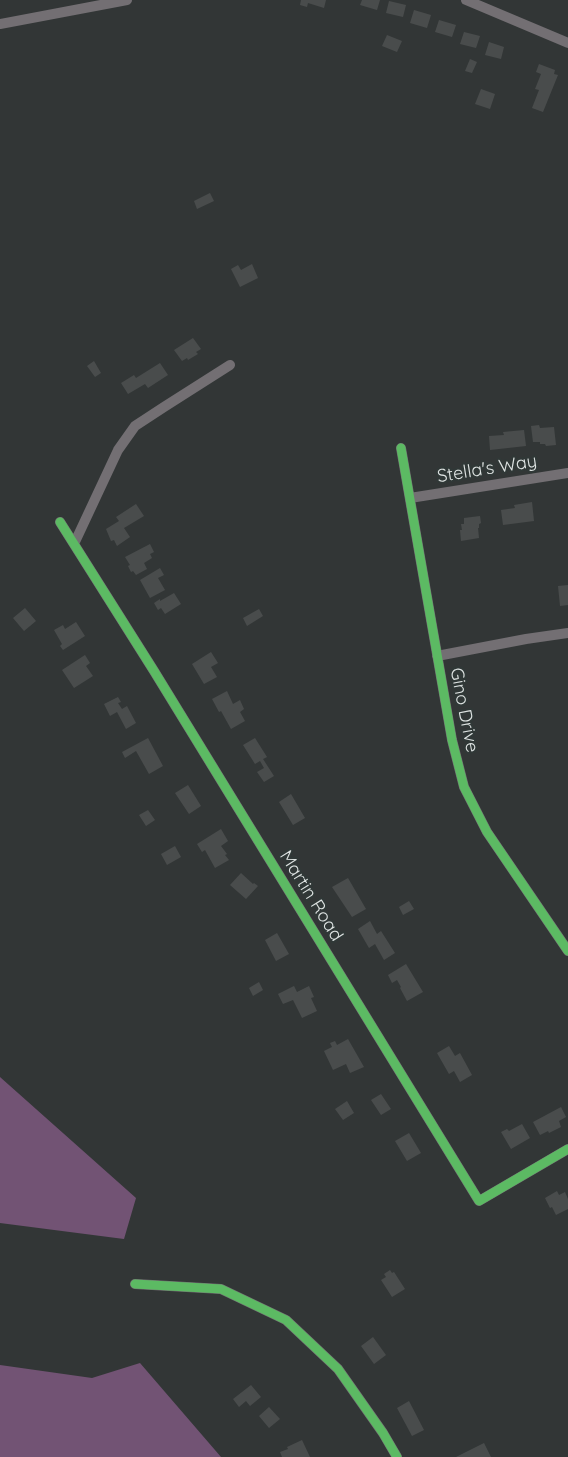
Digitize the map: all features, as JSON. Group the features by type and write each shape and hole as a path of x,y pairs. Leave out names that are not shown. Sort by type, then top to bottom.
{"street":[{"path":"0,24 127,0"},
{"path":"466,0 568,43"},
{"path":"74,544 118,450 135,426 230,365"},
{"name":"Gino Drive","path":"402,448 452,740 464,787 487,832 568,951"},
{"name":"Stella's Way","path":"410,498 568,473"},
{"name":"Martin Road","path":"60,522 479,1201 568,1149"},
{"path":"437,656 568,633"},
{"path":"135,1284 221,1289 286,1320 338,1369 397,1457"}],"shaded area":[{"path":"0,1077 136,1198 124,1239 0,1223"},
{"path":"140,1363 221,1457 0,1457 0,1365 92,1378"}],"building":[{"path":"301,0 326,0 324,8 308,3 307,7 300,5"},
{"path":"362,0 380,0 377,10 360,5"},
{"path":"389,1 406,5 403,17 386,13"},
{"path":"414,10 431,15 427,28 410,23"},
{"path":"439,20 456,25 452,37 435,32"},
{"path":"464,32 480,36 476,48 460,44"},
{"path":"387,35 402,41 397,52 382,46"},
{"path":"489,42 504,47 501,59 485,55"},
{"path":"470,59 477,62 472,73 465,71"},
{"path":"539,64 555,70 554,74 558,75 543,112 532,108 539,90 535,89 541,74 536,72"},
{"path":"481,89 495,94 490,109 475,104"},
{"path":"210,193 214,201 197,209 194,201"},
{"path":"252,264 258,278 240,287 231,269 238,265 241,270"},
{"path":"193,338 201,349 196,352 198,354 182,361 174,350"},
{"path":"94,361 101,373 95,377 87,366"},
{"path":"160,363 168,375 148,388 145,384 128,394 121,383 134,375 136,378"},
{"path":"539,425 540,428 554,427 556,445 546,446 540,442 533,442 531,426"},
{"path":"524,430 526,446 490,450 489,436"},
{"path":"532,502 534,521 503,525 501,510"},
{"path":"136,504 144,516 124,528 130,537 117,546 114,540 111,541 106,529 119,521 116,517"},
{"path":"480,516 479,538 461,541 460,530 462,530 461,524 464,524 464,518"},
{"path":"150,544 154,552 150,554 152,558 144,563 147,569 136,575 133,571 131,572 125,557"},
{"path":"160,568 164,575 158,578 165,590 150,598 140,580"},
{"path":"568,585 568,605 560,606 558,586"},
{"path":"174,593 181,604 165,614 161,608 158,610 154,603"},
{"path":"25,608 36,621 24,631 13,618"},
{"path":"259,609 263,616 247,626 243,618"},
{"path":"76,622 85,636 63,650 54,630 63,625 65,629"},
{"path":"211,652 218,663 211,667 217,677 204,684 192,664"},
{"path":"85,655 90,663 86,666 93,676 74,688 62,670"},
{"path":"227,691 233,704 240,700 244,709 240,712 245,721 231,729 212,699"},
{"path":"118,697 121,702 118,703 122,709 127,706 136,723 126,729 117,712 110,716 104,704"},
{"path":"148,738 163,766 149,774 136,751 125,758 122,752"},
{"path":"255,738 267,757 263,759 274,776 264,782 257,772 264,768 260,761 255,764 243,745"},
{"path":"188,785 201,806 189,814 175,793"},
{"path":"291,794 305,818 293,825 279,802"},
{"path":"148,810 155,820 146,826 139,815"},
{"path":"221,829 228,841 221,846 229,860 215,868 205,850 202,852 197,844"},
{"path":"175,846 181,857 167,865 161,854"},
{"path":"241,873 258,886 246,899 230,885"},
{"path":"348,878 366,909 352,917 332,887"},
{"path":"409,901 414,909 403,915 399,907"},
{"path":"370,921 377,934 381,931 395,953 384,960 375,944 369,948 358,929"},
{"path":"277,933 289,954 276,961 265,940"},
{"path":"406,964 423,992 407,1001 397,980 392,983 388,975"},
{"path":"259,982 263,990 253,996 249,988"},
{"path":"294,986 297,992 309,986 317,1011 302,1018 293,1000 283,1004 278,994"},
{"path":"348,1039 364,1067 350,1073 346,1064 333,1070 324,1051 332,1047 330,1043 335,1041 337,1045"},
{"path":"449,1046 455,1056 460,1053 472,1075 460,1082 454,1071 449,1074 437,1053"},
{"path":"381,1094 391,1109 381,1115 371,1100"},
{"path":"347,1101 354,1113 343,1120 335,1109"},
{"path":"561,1107 566,1117 559,1121 561,1127 540,1135 533,1122"},
{"path":"522,1124 530,1138 511,1149 501,1132 507,1129 509,1131"},
{"path":"409,1133 421,1153 407,1161 395,1141"},
{"path":"557,1191 559,1195 565,1192 568,1209 556,1215 545,1198"},
{"path":"390,1270 394,1272 405,1289 392,1297 381,1280"},
{"path":"373,1337 386,1355 374,1364 361,1346"},
{"path":"251,1385 261,1397 250,1406 246,1401 239,1407 233,1399"},
{"path":"409,1401 424,1430 412,1436 397,1408"},
{"path":"269,1407 280,1419 269,1428 259,1416"},
{"path":"302,1440 310,1457 282,1457 280,1452"},
{"path":"484,1443 491,1457 456,1457"}],"cycle path":[{"path":"401,448 452,740 464,787 487,832 568,951"},
{"path":"60,522 479,1201 568,1149"},
{"path":"135,1284 221,1289 286,1320 338,1369 397,1457"}]}
